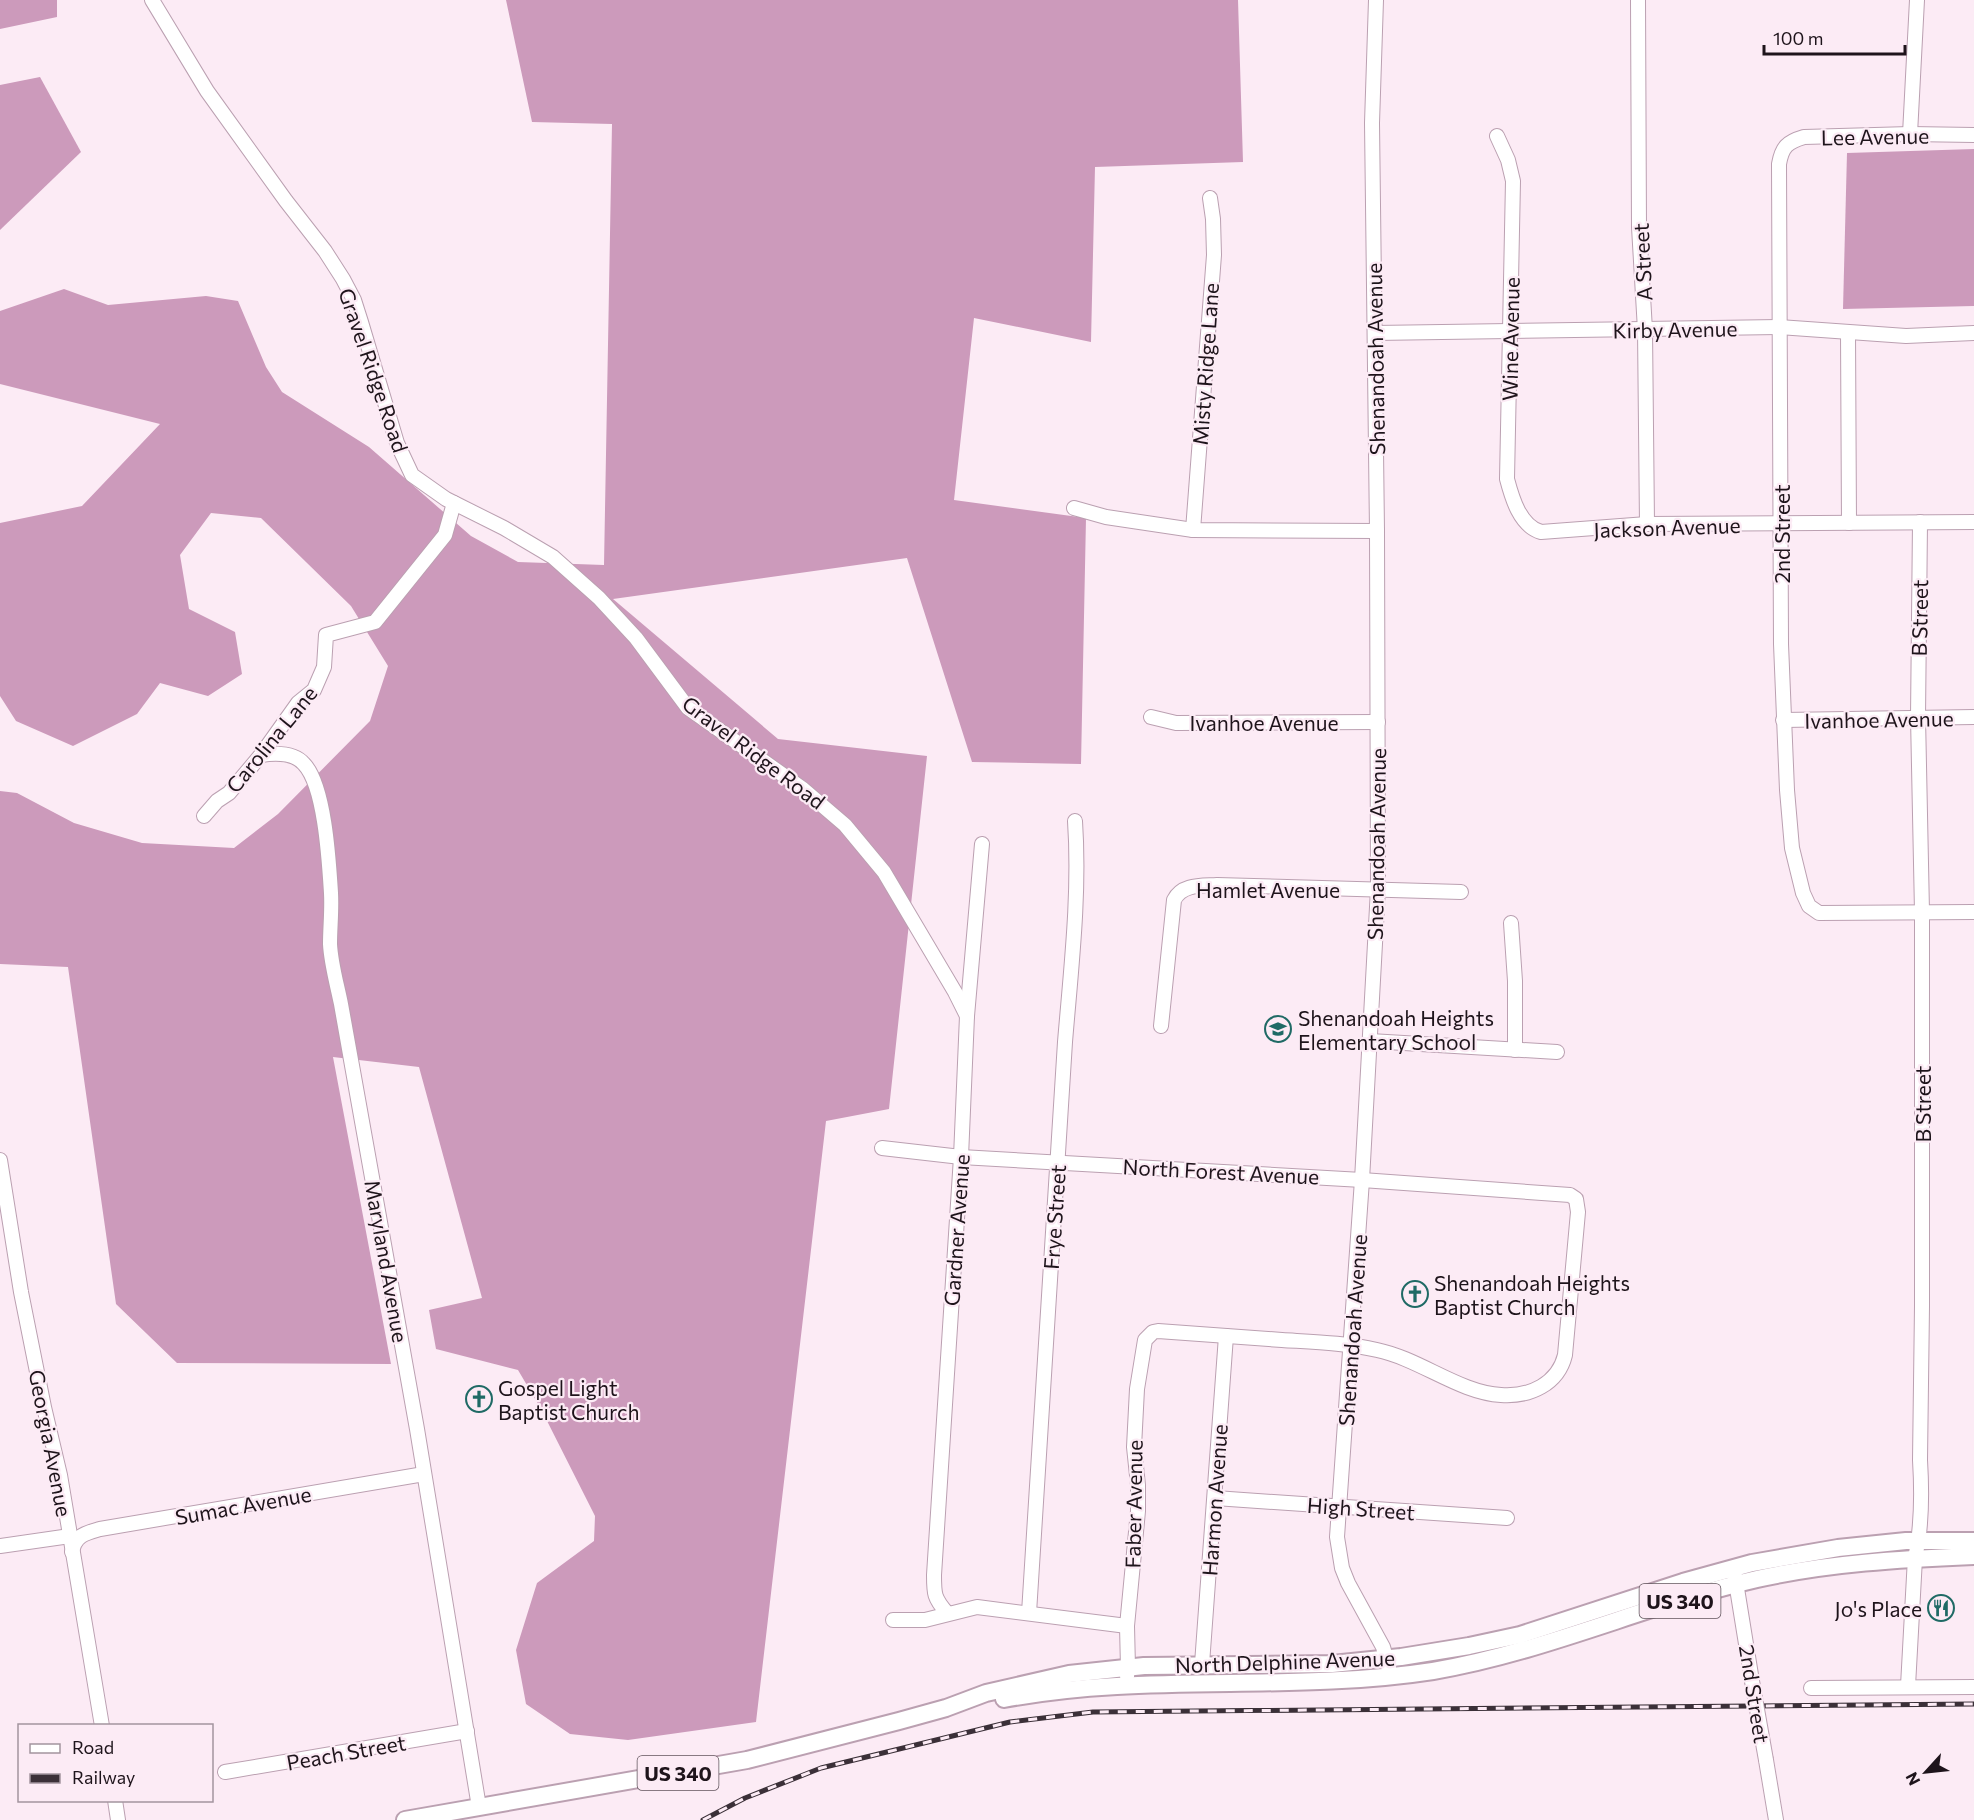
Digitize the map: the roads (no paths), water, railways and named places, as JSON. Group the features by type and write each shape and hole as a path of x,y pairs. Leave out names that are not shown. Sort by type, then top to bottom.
{"main road":[{"name":"North Delphine Avenue","path":"1127,1676 1202,1664 1332,1664 1387,1659 1469,1646 1520,1635 1733,1568 1772,1559 1838,1548 1919,1541 1974,1541"},
{"name":"North Delphine Avenue","path":"405,1820 747,1760 946,1708 986,1693 1069,1674 1296,1682 1391,1676 1484,1661 1533,1649 1737,1585 1806,1569 1915,1558 1974,1556"}],"street":[{"name":"Gravel Ridge Road","path":"152,0 207,91 325,251 343,279 354,300 397,443 412,475 454,503 504,528 553,557 599,598 636,638 688,708 781,772 831,812 868,851 884,872 967,1016"},
{"name":"Shenandoah Avenue","path":"1376,0 1372,123 1377,531 1378,889 1362,1180 1337,1537 1342,1568 1383,1647 1391,1676"},
{"name":"A Street","path":"1638,0 1639,227 1645,330 1647,524"},
{"path":"1910,134 1917,0"},
{"name":"Lee Avenue","path":"1781,152 1788,144 1804,137 1974,135"},
{"name":"Wine Avenue","path":"1497,136 1508,160 1513,181 1508,479 1520,515 1531,527 1541,532"},
{"name":"2nd Street","path":"1781,152 1779,164 1781,644 1792,848 1805,899 1815,911 1922,912"},
{"name":"Misty Ridge Lane","path":"1193,530 1214,255 1210,198"},
{"name":"Kirby Avenue","path":"1375,333 1779,327 1906,336 1974,333"},
{"path":"1848,333 1849,523"},
{"name":"Carolina Lane","path":"204,816 217,801 229,793 261,755 298,703 314,690 324,667 326,635 375,622 445,535 454,503"},
{"path":"1074,508 1106,517 1193,530 1377,531"},
{"name":"B Street","path":"1908,1686 1915,1558 1919,1541 1922,1306 1922,912 1918,717 1920,522"},
{"name":"Jackson Avenue","path":"1541,532 1647,524 1974,522"},
{"name":"Ivanhoe Avenue","path":"1151,717 1176,723 1378,722"},
{"name":"Ivanhoe Avenue","path":"1784,720 1974,717"},
{"name":"Maryland Avenue","path":"261,755 281,753 303,762 315,781 320,799 331,893 332,961 344,1015 424,1474 479,1807"},
{"name":"Frye Street","path":"1029,1613 1076,887 1075,821"},
{"name":"Gardner Avenue","path":"947,1613 936,1600 933,1575 961,1157 967,1016 982,844"},
{"name":"Hamlet Avenue","path":"1161,1026 1174,900 1177,893 1182,890 1217,885 1461,892"},
{"path":"1922,912 1974,912"},
{"path":"1511,923 1515,981 1515,1050"},
{"path":"1370,1041 1557,1052"},
{"name":"North Forest Avenue","path":"882,1148 961,1157 1560,1194 1574,1196 1576,1199 1578,1212 1565,1355 1558,1372 1542,1387 1519,1394 1493,1394 1472,1390 1394,1354 1350,1346"},
{"name":"Georgia Avenue","path":"0,1160 18,1274 60,1475 102,1724"},
{"name":"Faber Avenue","path":"1127,1676 1127,1626 1138,1511 1134,1448 1137,1389 1145,1340 1153,1332 1158,1331 1226,1336"},
{"path":"1226,1336 1350,1346"},
{"name":"Harmon Avenue","path":"1202,1664 1226,1336"},
{"name":"Sumac Avenue","path":"72,1552 78,1537 100,1529 424,1474"},
{"name":"High Street","path":"1215,1498 1507,1518"},
{"path":"0,1546 70,1536"},
{"name":"2nd Street","path":"1733,1568 1776,1820"},
{"path":"893,1620 925,1620 976,1607 1127,1626"},
{"path":"1811,1688 1974,1687"},
{"name":"Peach Street","path":"225,1772 467,1731"},
{"path":"115,1802 118,1820"}],"railway":[{"path":"703,1820 745,1798 821,1768 1010,1722 1093,1712 1974,1704"}],"place":[{"name":"Shenandoah Heights Elementary School","path":"1278,1029"},
{"name":"Shenandoah Heights Baptist Church","path":"1415,1294"},
{"name":"Gospel Light Baptist Church","path":"479,1399"},
{"name":"Jo's Place","path":"1941,1608"}]}
